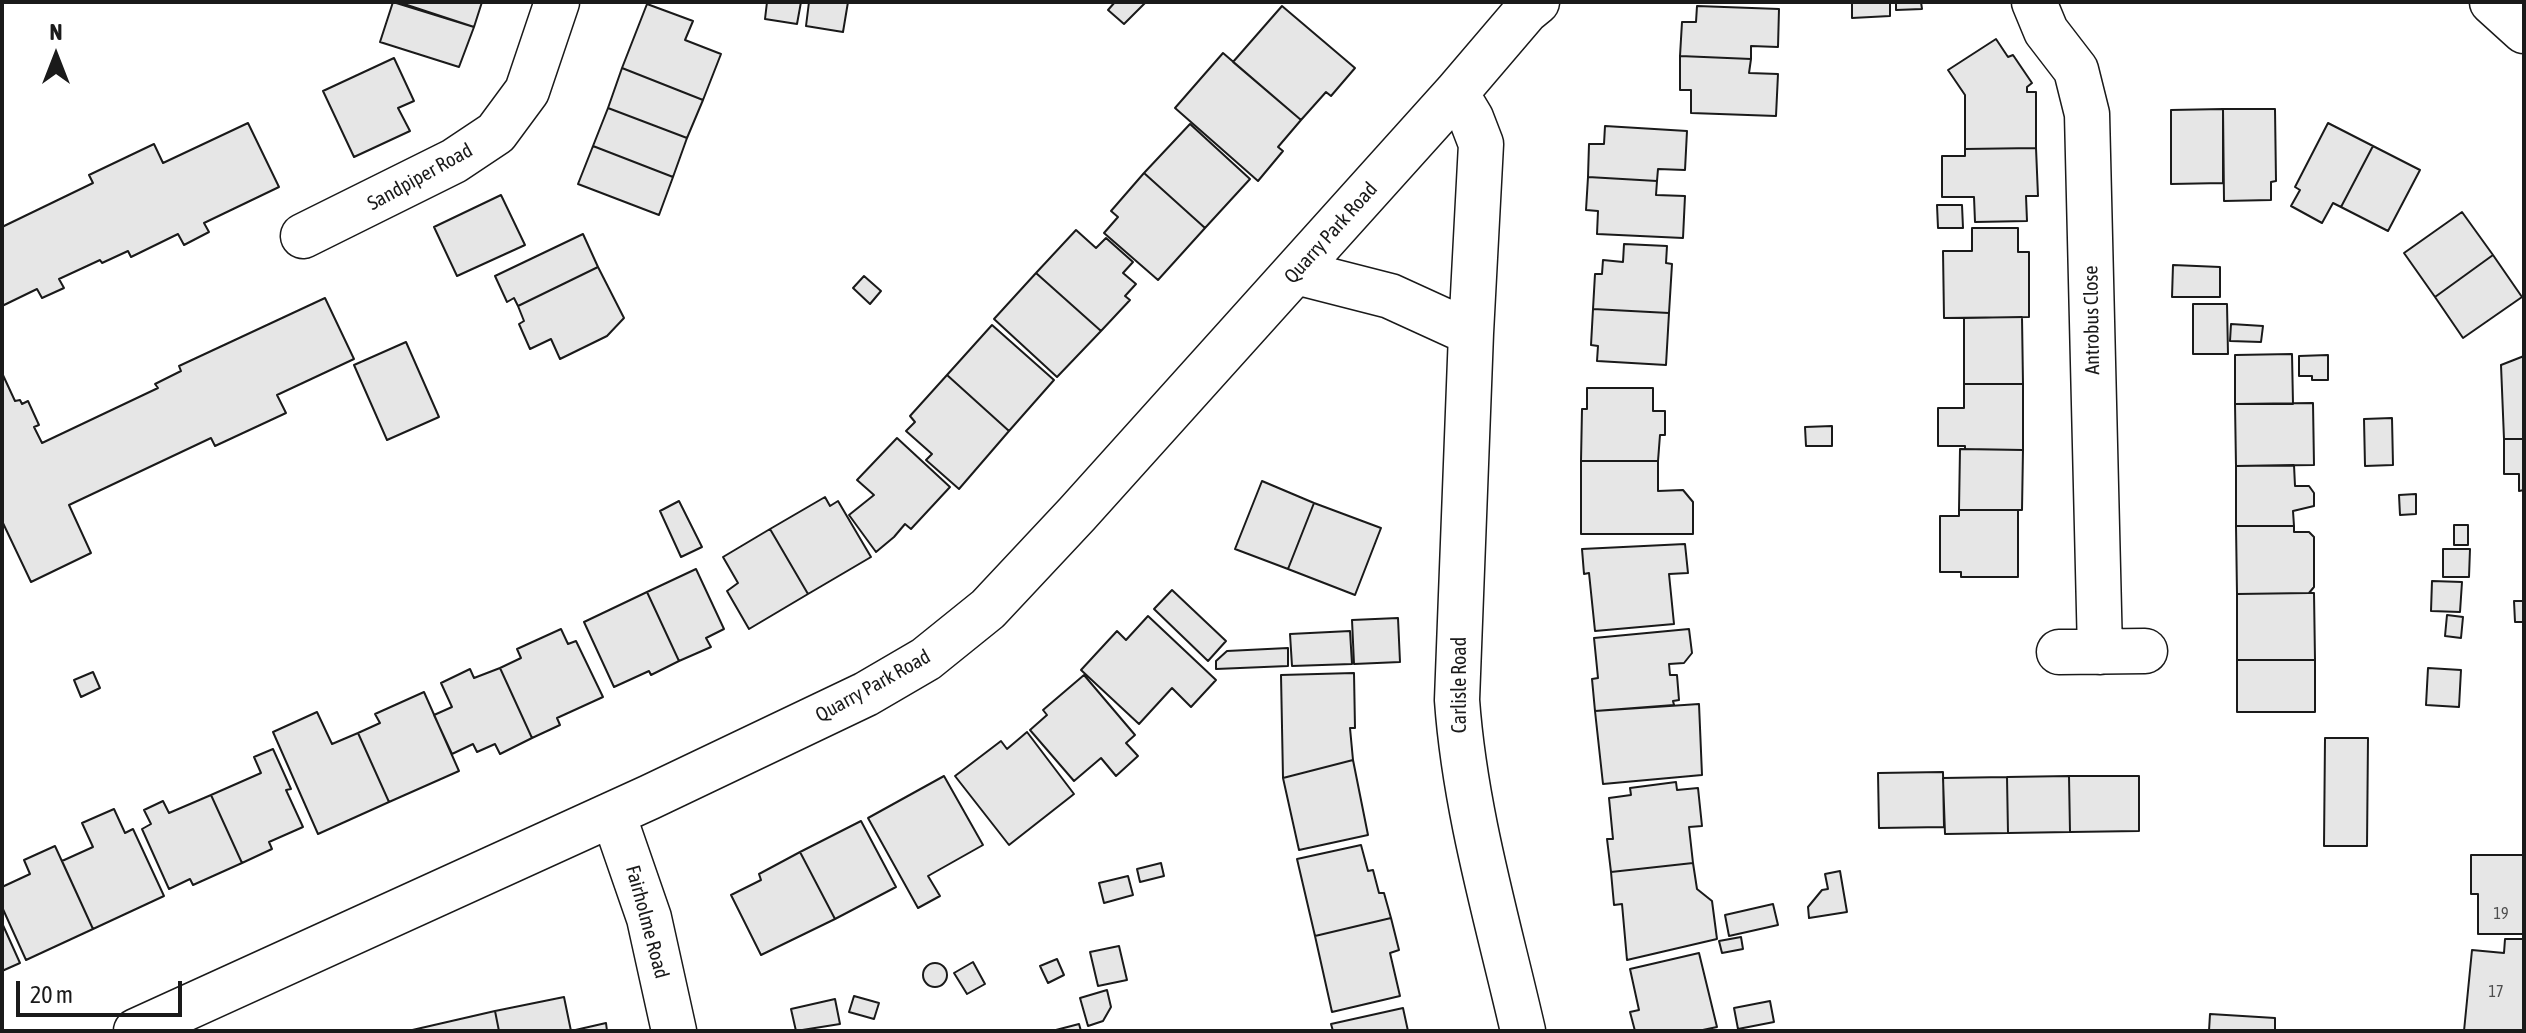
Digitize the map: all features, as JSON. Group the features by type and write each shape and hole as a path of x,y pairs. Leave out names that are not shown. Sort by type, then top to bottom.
{"street":[{"name":"Sandpiper Road","path":"322,228 454,161 496,133 527,91 557,2"},
{"name":"Quarry Park Road","path":"136,1031 613,814 866,694 926,659 998,599 1537,2"},
{"name":"Antrobus Close","path":"2034,2 2046,31 2076,70 2087,114 2079,652 2145,651"},
{"path":"2492,2 2524,31"},
{"name":"Carlisle Road","path":"1456,93 1471,118 1481,144 1457,700 1469,801 1523,1031"},
{"path":"1296,272 1390,296 1471,333"},
{"name":"Fairholme Road","path":"613,814 649,918 674,1031"}],"building":[{"path":"393,2 474,27 459,67 380,42"},
{"path":"398,2 482,2 474,27"},
{"path":"767,2 801,2 797,24 765,19"},
{"path":"809,2 848,2 843,32 806,26"},
{"path":"1115,2 1146,2 1124,24 1108,10"},
{"path":"1852,2 1890,2 1890,16 1852,18"},
{"path":"1896,2 1921,2 1922,9 1896,10"},
{"path":"647,4 693,21 685,40 721,54 703,100 622,68"},
{"path":"1282,6 1355,68 1331,96 1326,92 1301,120 1233,62"},
{"path":"1697,6 1779,9 1778,47 1751,46 1751,59 1680,56 1682,22 1696,22"},
{"path":"1996,39 2008,57 2013,55 2032,83 2027,87 2027,92 2036,92 2036,148 1965,149 1965,95 1948,70"},
{"path":"1223,53 1301,120 1278,147 1283,151 1258,181 1175,108"},
{"path":"1680,56 1751,59 1749,73 1778,74 1776,116 1691,113 1691,90 1680,90"},
{"path":"394,58 414,101 398,108 410,131 354,157 323,91"},
{"path":"622,68 703,100 687,138 608,108"},
{"path":"608,108 687,138 673,177 593,146"},
{"path":"2223,109 2275,109 2276,181 2271,182 2271,200 2224,201"},
{"path":"2223,109 2223,183 2171,184 2171,110"},
{"path":"248,123 279,187 204,223 209,232 184,245 178,234 131,257 128,251 102,263 100,260 59,279 64,288 42,298 37,289 2,306 2,227 93,183 89,175 154,144 163,163"},
{"path":"2328,123 2373,146 2341,207 2333,203 2322,223 2291,206 2300,190 2295,187"},
{"path":"1190,124 1250,179 1205,228 1144,173"},
{"path":"1605,126 1687,131 1685,170 1658,169 1657,181 1588,177 1589,144 1604,144"},
{"path":"593,146 673,177 659,215 578,184"},
{"path":"2373,146 2420,170 2388,231 2341,207"},
{"path":"2036,148 2038,196 2026,196 2027,221 1975,222 1974,197 1942,197 1942,156 1965,156 1965,149"},
{"path":"1144,173 1205,228 1158,280 1104,233 1118,217 1111,211"},
{"path":"1588,177 1657,181 1656,195 1685,196 1683,238 1597,234 1598,211 1586,210"},
{"path":"501,195 525,245 457,276 434,227"},
{"path":"1937,205 1962,205 1963,228 1938,228"},
{"path":"2462,212 2493,255 2435,297 2404,253"},
{"path":"1972,228 2018,228 2018,252 2029,252 2029,317 1944,318 1943,251 1972,251"},
{"path":"1076,230 1096,248 1106,238 1133,262 1123,273 1136,284 1125,296 1130,300 1101,331 1036,273"},
{"path":"583,234 598,267 518,306 514,298 507,302 495,276"},
{"path":"1624,244 1667,246 1666,263 1672,264 1669,313 1593,309 1595,274 1602,274 1603,260 1623,262"},
{"path":"2493,255 2522,297 2463,338 2435,297"},
{"path":"2173,265 2220,267 2220,297 2172,297"},
{"path":"598,267 624,318 607,336 560,359 551,339 530,349 519,324 524,321 518,306"},
{"path":"1036,273 1101,331 1057,377 994,319"},
{"path":"864,276 881,291 870,304 853,288"},
{"path":"325,298 354,359 277,395 286,413 215,446 211,438 69,505 91,553 31,582 2,521 2,373 15,401 20,400 22,404 28,401 39,425 34,427 42,443 158,388 155,384 181,371 179,366"},
{"path":"2193,304 2227,304 2228,354 2193,354"},
{"path":"1593,309 1669,313 1666,365 1597,361 1598,346 1591,345"},
{"path":"2022,317 2023,384 1964,384 1964,318"},
{"path":"2231,324 2263,326 2261,342 2230,341"},
{"path":"992,325 1054,380 1009,431 947,375"},
{"path":"406,342 439,417 387,440 354,365"},
{"path":"2292,354 2293,404 2235,404 2235,355"},
{"path":"2328,355 2328,380 2299,376 2299,356"},
{"path":"2524,356 2524,439 2504,439 2501,365"},
{"path":"947,375 1009,431 959,489 926,460 932,454 906,431 915,422 910,416"},
{"path":"1964,384 2023,384 2023,450 1938,446 1938,408 1964,408"},
{"path":"1587,388 1653,388 1653,411 1665,411 1665,435 1660,435 1658,461 1581,461 1582,409 1587,409"},
{"path":"2313,403 2314,465 2236,466 2235,404"},
{"path":"2392,418 2393,465 2365,466 2364,419"},
{"path":"1832,426 1832,446 1806,446 1805,427"},
{"path":"897,438 950,487 911,529 905,524 876,552 849,515 874,495 857,480"},
{"path":"2504,439 2524,439 2524,490 2519,491 2519,474 2504,474"},
{"path":"1960,449 2023,450 2022,510 1959,510"},
{"path":"1581,461 1658,461 1658,491 1683,490 1693,502 1693,534 1581,534"},
{"path":"2294,465 2295,486 2309,486 2314,493 2314,506 2293,511 2294,526 2236,526 2236,466"},
{"path":"1262,481 1314,503 1288,569 1235,549"},
{"path":"2416,494 2416,514 2400,515 2399,495"},
{"path":"825,497 830,506 838,501 871,557 808,594 770,529"},
{"path":"679,501 702,547 681,557 660,511"},
{"path":"1314,503 1381,528 1355,595 1288,569"},
{"path":"1959,510 2018,510 2018,577 1961,577 1961,572 1940,572 1940,516 1959,516"},
{"path":"2454,525 2468,525 2468,545 2454,545"},
{"path":"2236,526 2294,526 2294,532 2309,532 2314,537 2314,587 2309,593 2237,594"},
{"path":"770,529 808,594 749,629 727,591 738,583 723,557"},
{"path":"1685,544 1688,573 1669,574 1674,624 1595,631 1589,573 1584,574 1582,549"},
{"path":"2443,549 2470,549 2469,577 2443,577"},
{"path":"696,569 724,629 706,638 711,647 679,661 647,592"},
{"path":"2432,581 2462,582 2460,612 2431,611"},
{"path":"1172,590 1226,641 1208,661 1154,609"},
{"path":"647,592 679,661 651,675 649,671 614,687 584,622"},
{"path":"2314,593 2315,660 2237,660 2237,594"},
{"path":"2514,601 2524,601 2524,622 2515,622"},
{"path":"2447,615 2463,617 2461,638 2445,636"},
{"path":"1148,616 1216,680 1191,707 1172,688 1139,724 1081,670 1117,631 1126,640"},
{"path":"1398,618 1400,662 1354,664 1352,620"},
{"path":"561,629 568,644 576,641 603,697 557,718 560,725 532,738 500,668 521,658 517,649"},
{"path":"1689,629 1692,653 1684,663 1669,664 1670,675 1677,675 1679,700 1673,701 1674,705 1595,711 1592,679 1598,678 1594,638"},
{"path":"1350,631 1352,664 1292,666 1290,634"},
{"path":"1288,648 1288,666 1216,669 1216,661 1227,651"},
{"path":"2237,660 2315,660 2315,712 2237,712"},
{"path":"500,668 532,738 500,754 495,744 477,752 473,744 452,754 434,715 452,707 441,683 470,669 474,678"},
{"path":"2428,668 2461,670 2459,707 2426,705"},
{"path":"93,672 100,688 81,697 74,680"},
{"path":"1354,673 1355,728 1350,728 1353,760 1283,778 1281,675"},
{"path":"1084,675 1135,735 1126,743 1138,756 1116,776 1101,758 1074,781 1030,730 1047,715 1043,710"},
{"path":"424,692 459,771 389,802 358,733 380,723 375,714"},
{"path":"1699,704 1702,775 1603,784 1595,711"},
{"path":"317,712 332,744 358,733 389,802 318,834 273,732"},
{"path":"1027,732 1074,794 1009,845 955,776 1001,741 1007,749"},
{"path":"2325,738 2368,738 2367,846 2324,846"},
{"path":"273,749 291,789 286,790 303,827 269,842 272,849 242,863 211,795 261,773 254,757"},
{"path":"1353,760 1368,835 1299,850 1283,778"},
{"path":"1943,772 1944,827 1879,828 1878,773"},
{"path":"944,776 983,845 928,876 940,896 918,908 868,818"},
{"path":"2069,776 2070,832 2008,833 2007,777"},
{"path":"2069,776 2139,776 2139,831 2070,832"},
{"path":"2007,777 2008,833 1945,834 1943,778"},
{"path":"1676,782 1677,790 1698,788 1702,826 1689,827 1693,863 1611,872 1607,839 1613,839 1609,798 1631,795 1630,788"},
{"path":"211,795 242,863 193,885 190,879 169,889 142,829 151,824 144,810 163,801 169,813"},
{"path":"114,809 125,833 133,829 164,896 93,929 62,861 93,847 82,823"},
{"path":"861,821 896,887 835,919 800,852"},
{"path":"1361,845 1368,871 1373,870 1379,893 1384,893 1391,918 1315,936 1297,859"},
{"path":"55,846 93,929 26,960 2,907 2,887 30,874 24,860"},
{"path":"800,852 835,919 761,955 731,895 761,880 759,874"},
{"path":"2471,855 2524,855 2524,934 2478,934 2478,894 2471,894"},
{"path":"1161,863 1164,876 1140,882 1137,869"},
{"path":"1693,863 1697,889 1712,901 1717,939 1627,960 1622,904 1614,905 1611,872"},
{"path":"1840,871 1847,912 1809,918 1808,907 1822,890 1828,889 1825,874"},
{"path":"1128,876 1133,895 1104,903 1099,883"},
{"path":"1773,904 1778,925 1729,936 1725,915"},
{"path":"1391,918 1399,950 1390,953 1400,996 1332,1012 1315,936"},
{"path":"2,923 20,963 2,971"},
{"path":"1741,937 1743,949 1722,953 1719,941"},
{"path":"2505,939 2524,939 2524,1031 2464,1031 2472,950 2504,953"},
{"path":"1119,946 1127,980 1098,986 1090,952"},
{"path":"1699,953 1717,1027 1698,1031 1635,1031 1630,1012 1639,1010 1630,969"},
{"path":"1057,959 1064,975 1048,983 1040,966"},
{"path":"973,962 985,984 967,994 954,973"},
{"path":"935,963 944,966 947,975 944,984 935,987 926,984 923,975 926,966"},
{"path":"1107,990 1111,1007 1103,1021 1088,1026 1080,998"},
{"path":"854,996 879,1003 874,1019 849,1012"},
{"path":"564,997 571,1031 499,1031 495,1011"},
{"path":"835,999 840,1024 796,1031 791,1009"},
{"path":"1770,1001 1774,1022 1738,1029 1734,1008"},
{"path":"1403,1008 1408,1031 1333,1031 1331,1024"},
{"path":"495,1011 499,1031 408,1031"},
{"path":"2210,1014 2275,1018 2275,1031 2209,1031"},
{"path":"606,1023 607,1031 571,1031"},
{"path":"1079,1024 1081,1031 1052,1031"}]}
